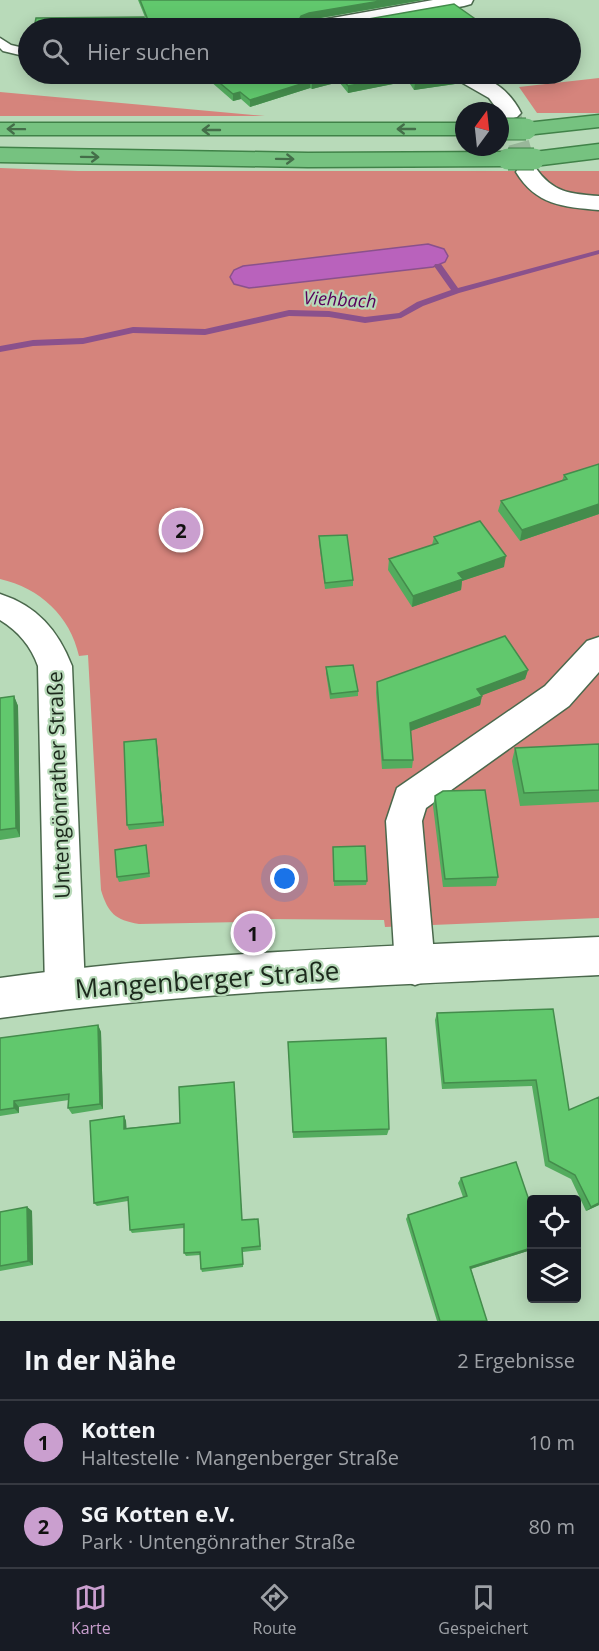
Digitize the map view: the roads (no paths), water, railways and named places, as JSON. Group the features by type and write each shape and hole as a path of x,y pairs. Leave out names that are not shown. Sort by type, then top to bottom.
{"highway":[{"path":"526,129 599,121"},
{"path":"509,125 526,129 599,130"},
{"path":"0,129 455,129"},
{"path":"523,163 599,151"},
{"path":"0,155 599,163"}],"street":[{"path":"365,18 464,0"},
{"path":"478,84 504,102"},
{"path":"523,163 535,185 546,193 561,198 599,203"},
{"name":"Untengönrather Straße","path":"0,606 9,609 41,637 49,648 55,666 65,989"},
{"path":"415,966 404,821 410,799 557,696 599,650"},
{"name":"Mangenberger Straße","path":"0,998 65,989 267,972 599,956"}],"lane":[{"path":"0,42 8,48 18,50"}],"waterway":[{"name":"Viehbach","path":"456,291 599,252"},
{"path":"438,266 456,291"},
{"name":"Viehbach","path":"0,349 33,343 83,341 133,330 205,332 289,313 329,314 365,320 401,315 420,304 456,291"}],"tunnel":[{"path":"510,113 527,172"}],"place":[{"name":"SG Kotten e.V.","path":"181,530"},
{"name":"Kotten","path":"253,933"}]}
